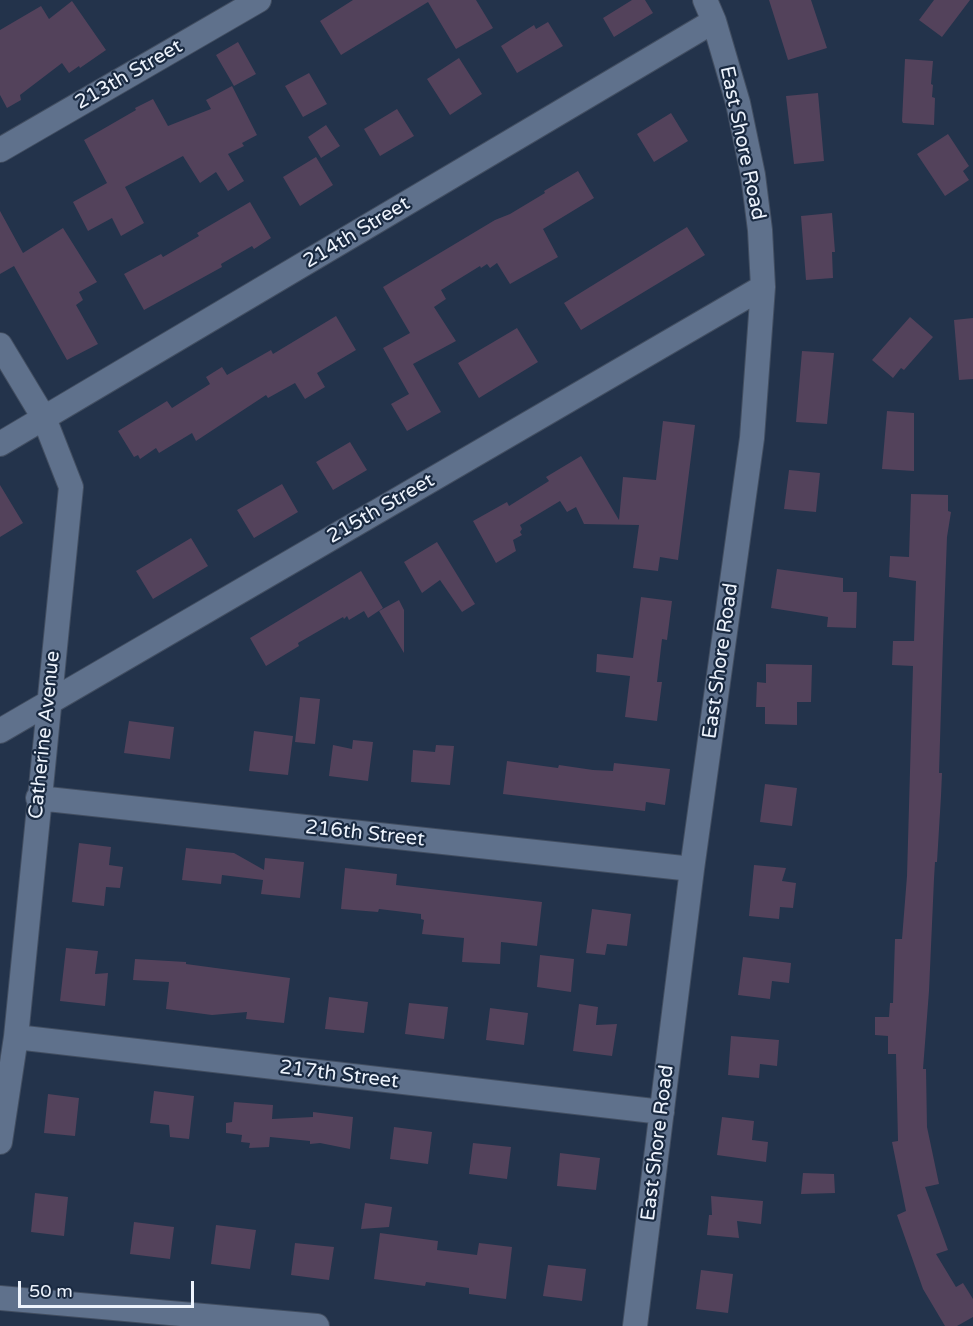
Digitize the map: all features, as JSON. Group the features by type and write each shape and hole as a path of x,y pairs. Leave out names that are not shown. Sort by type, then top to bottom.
{"street":[{"name":"213th Street","path":"0,150 259,0"},
{"name":"East Shore Road","path":"635,1326 692,869 752,438 763,287 760,230 753,175 738,103 709,10"},
{"name":"214th Street","path":"0,444 709,10"},
{"name":"215th Street","path":"0,731 763,287"},
{"name":"Catherine Avenue","path":"0,345 44,418 71,487 38,798 16,1037 0,1142"},
{"name":"216th Street","path":"38,798 692,869"},
{"name":"217th Street","path":"16,1037 662,1112"},
{"path":"0,1298 317,1326"}],"building":[{"path":"353,0 476,0 493,28 456,49 428,2 341,55 320,21"},
{"path":"632,0 645,0 653,13 614,37 603,18"},
{"path":"769,0 811,0 827,48 788,60"},
{"path":"934,0 970,0 942,37 919,20"},
{"path":"72,1 106,50 69,73 62,63 20,95 21,100 7,108 0,95 0,30 41,6 49,19"},
{"path":"548,22 563,46 517,73 501,46 534,25 536,29"},
{"path":"238,42 256,74 234,86 216,55"},
{"path":"459,58 482,94 450,115 427,79"},
{"path":"905,59 933,61 931,84 933,85 932,97 935,98 934,125 903,123 902,121"},
{"path":"309,73 327,104 303,117 285,86"},
{"path":"232,86 257,135 242,143 244,146 228,154 244,181 228,191 216,172 200,183 183,156 125,187 144,223 121,236 112,218 88,231 73,202 107,183 84,140 153,99 168,126 211,109 206,100"},
{"path":"818,93 824,161 794,164 786,96"},
{"path":"397,109 414,136 380,156 364,129"},
{"path":"671,113 688,141 654,162 637,134"},
{"path":"326,125 340,146 321,158 308,137"},
{"path":"948,134 969,166 963,171 969,180 945,196 917,154"},
{"path":"316,157 333,185 300,206 283,177"},
{"path":"578,171 594,198 543,229 558,257 510,284 497,263 490,268 487,264 481,268 480,266 441,290 446,299 434,307 456,341 413,364 441,412 407,431 391,404 409,394 383,348 410,333 383,287 495,220 510,214"},
{"path":"250,202 271,238 254,249 252,246 221,264 222,267 144,310 124,274 161,254 163,257 199,236 197,233"},
{"path":"0,211 23,253 63,228 97,282 79,292 83,300 76,305 98,344 67,360 14,266 0,274"},
{"path":"832,213 835,252 832,252 833,278 806,280 801,216"},
{"path":"687,227 705,255 581,330 564,303"},
{"path":"336,316 356,350 317,373 325,387 305,399 295,383 268,398 266,395 196,441 192,433 159,453 156,448 140,459 138,455 134,457 118,431 167,401 172,408 210,384 206,377 222,367 227,375 271,350 273,354"},
{"path":"910,317 933,337 904,370 901,368 893,378 872,360"},
{"path":"973,318 973,379 959,380 954,320"},
{"path":"517,328 538,362 479,398 458,363"},
{"path":"802,351 834,353 827,424 796,422"},
{"path":"887,411 914,413 914,471 882,469"},
{"path":"663,421 695,425 678,560 660,557 658,571 633,568 639,525 584,524 576,507 567,512 560,501 520,525 522,535 513,540 516,551 496,563 473,521 507,502 509,506 549,481 546,477 581,456 619,520 623,477 656,480"},
{"path":"350,442 367,470 333,490 316,462"},
{"path":"789,470 820,473 816,512 784,509"},
{"path":"282,484 298,512 254,538 237,510"},
{"path":"0,485 23,523 0,537"},
{"path":"911,494 948,495 948,511 951,512 947,537 943,643 939,773 942,773 941,796 923,1069 926,1069 927,1127 939,1184 925,1187 948,1250 936,1254 956,1287 963,1283 973,1299 973,1317 957,1326 945,1326 923,1289 897,1215 906,1211 892,1142 898,1141 896,1054 888,1054 888,1036 875,1035 875,1017 889,1017 890,1003 893,1003 895,939 902,939 907,876 913,666 892,665 893,641 914,641 916,581 889,577 890,556 909,557"},
{"path":"191,538 208,566 153,599 136,571"},
{"path":"437,542 475,604 462,612 440,580 422,593 404,562"},
{"path":"777,569 843,578 843,592 857,592 856,628 827,627 828,617 771,608"},
{"path":"361,571 383,608 368,618 364,611 349,620 347,616 344,619 343,617 298,643 299,646 266,666 250,638"},
{"path":"641,597 672,601 667,640 662,639 657,682 662,682 657,721 625,717 630,676 596,672 597,654 633,658"},
{"path":"399,600 404,610 404,653 379,611"},
{"path":"766,664 812,665 811,702 797,702 797,725 765,724 765,707 756,707 757,682 766,683"},
{"path":"300,697 320,699 315,744 295,742"},
{"path":"129,721 174,727 170,759 124,753"},
{"path":"254,731 293,736 288,775 249,771"},
{"path":"353,740 373,742 368,781 329,776 333,745 352,749"},
{"path":"436,745 454,746 450,785 411,782 413,750 435,752"},
{"path":"507,761 558,768 559,765 613,771 614,763 670,769 665,805 646,802 645,811 503,794"},
{"path":"765,784 797,788 792,826 760,822"},
{"path":"79,843 111,847 109,865 123,867 120,888 106,887 104,906 72,902"},
{"path":"186,848 234,853 264,870 265,858 304,862 300,898 261,894 263,880 222,875 221,884 182,880"},
{"path":"754,865 786,868 782,881 796,883 793,908 780,907 779,919 749,916"},
{"path":"345,868 397,874 396,885 542,902 537,946 501,942 500,964 462,962 464,938 422,934 424,920 421,919 421,914 379,909 378,912 341,909"},
{"path":"592,909 631,914 627,946 607,944 605,955 586,953"},
{"path":"66,948 98,951 95,974 108,973 105,1006 60,1001"},
{"path":"540,955 574,959 571,992 537,987"},
{"path":"743,957 791,963 789,983 772,981 770,999 738,995"},
{"path":"135,959 186,962 186,964 290,978 284,1023 246,1019 247,1012 212,1015 166,1009 169,982 133,980"},
{"path":"329,997 368,1002 364,1033 325,1029"},
{"path":"409,1003 448,1007 444,1039 405,1034"},
{"path":"579,1004 598,1007 596,1025 617,1024 612,1056 573,1051"},
{"path":"490,1008 528,1013 524,1045 486,1040"},
{"path":"731,1036 779,1040 777,1066 760,1064 759,1078 728,1075"},
{"path":"154,1091 194,1096 189,1139 170,1137 169,1125 150,1123"},
{"path":"48,1094 79,1098 75,1136 44,1133"},
{"path":"234,1102 273,1105 272,1119 313,1117 313,1112 353,1117 350,1149 320,1143 310,1144 310,1141 270,1137 269,1147 249,1148 250,1143 241,1142 242,1135 226,1133 226,1123 232,1122"},
{"path":"722,1117 754,1121 752,1140 768,1142 766,1162 717,1155"},
{"path":"394,1127 432,1132 428,1164 390,1159"},
{"path":"473,1143 511,1147 507,1179 469,1174"},
{"path":"560,1153 600,1158 596,1190 557,1186"},
{"path":"803,1173 834,1174 835,1193 801,1194"},
{"path":"35,1193 68,1197 64,1236 31,1232"},
{"path":"711,1196 763,1201 761,1224 737,1221 739,1238 707,1235 709,1215 712,1215"},
{"path":"365,1203 392,1207 389,1227 361,1229"},
{"path":"134,1222 174,1227 170,1259 130,1254"},
{"path":"216,1225 256,1230 250,1269 211,1264"},
{"path":"380,1233 438,1241 437,1250 477,1255 479,1243 512,1247 506,1299 469,1294 469,1288 426,1282 425,1286 374,1279"},
{"path":"295,1243 334,1247 329,1280 291,1275"},
{"path":"548,1265 586,1269 582,1301 543,1296"},
{"path":"701,1270 733,1274 728,1313 696,1309"}]}
